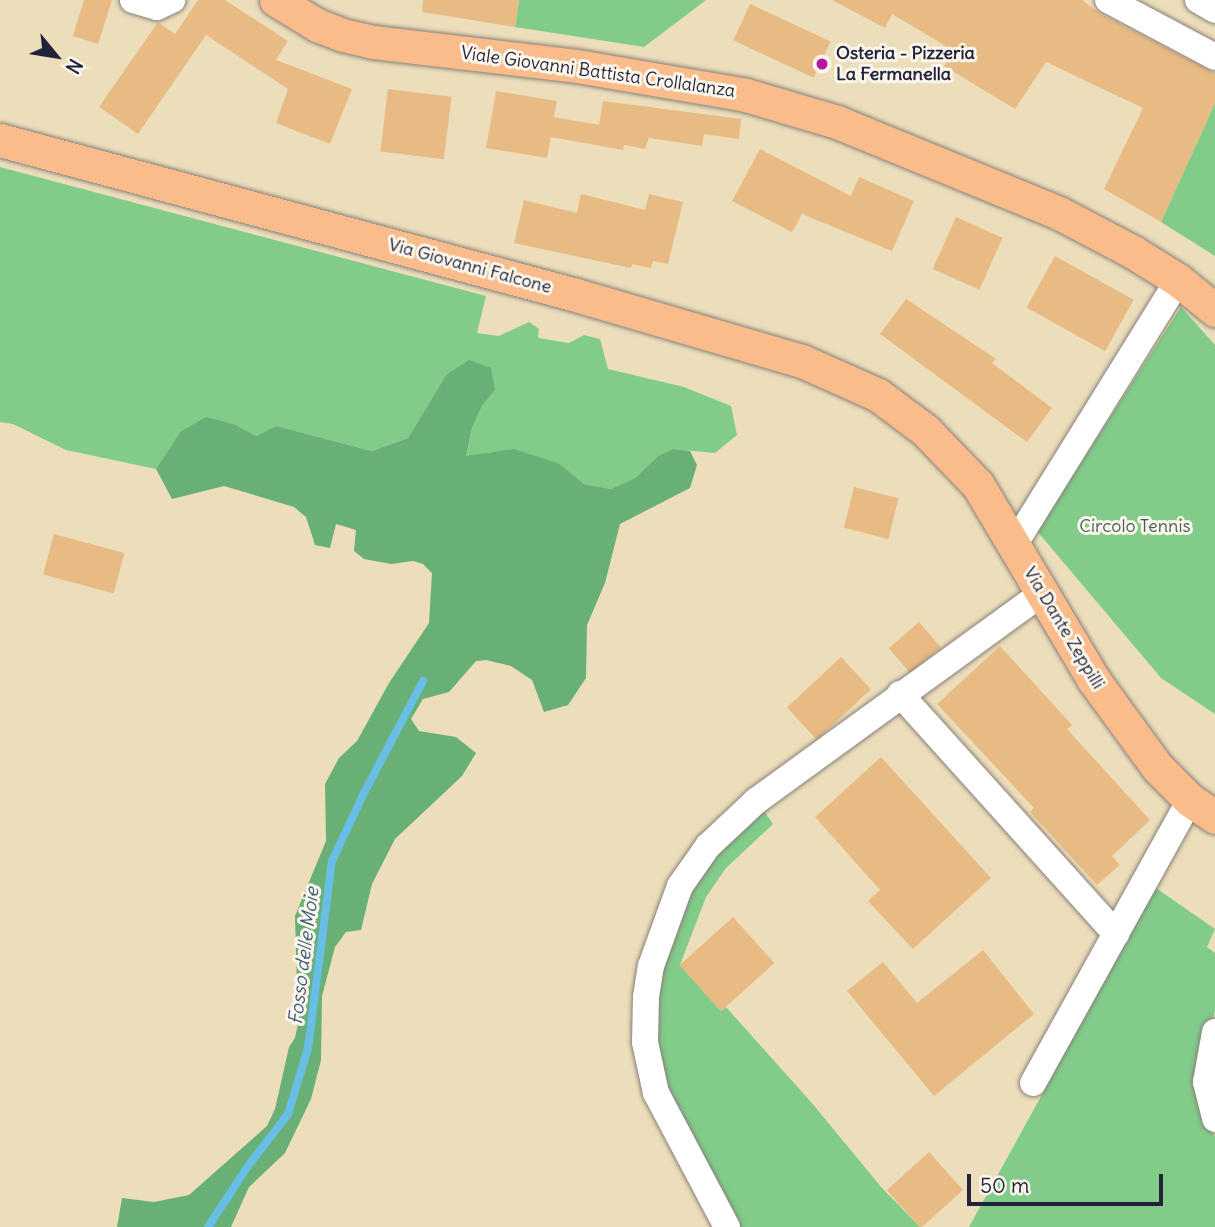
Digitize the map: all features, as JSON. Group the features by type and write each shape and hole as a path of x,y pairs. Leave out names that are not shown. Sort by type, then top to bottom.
{"main road":[{"name":"Viale Giovanni Battista Crollalanza","path":"276,0 317,25 353,37 577,66 746,94 838,122 1059,213 1133,251 1178,280 1215,310"},
{"name":"Via Giovanni Falcone","path":"0,141 389,244 802,361 878,395 925,430"},
{"name":"Via Dante Zeppilli","path":"925,430 978,485 1093,679 1158,768 1203,809"}],"street":[{"path":"133,0 157,7 172,0"},
{"path":"1108,0 1215,57"},
{"path":"1014,545 1178,280"},
{"path":"727,1227 656,1093 645,1042 646,997 663,927 681,886 708,846 756,801 1041,594"},
{"path":"900,694 1116,934"},
{"path":"1033,1083 1116,934 1203,809"},
{"path":"1215,1032 1206,1082 1215,1119"}],"green space":[{"path":"519,0 706,0 644,47 515,27"},
{"path":"1215,103 1215,256 1161,222"},
{"path":"0,167 486,296 477,333 499,336 529,322 539,329 538,338 569,343 584,335 600,339 608,369 684,387 731,406 737,435 715,453 673,449 658,456 635,478 611,489 584,484 560,464 491,452 466,457 472,428 482,406 495,390 446,375 408,438 372,451 276,426 256,436 236,425 180,432 156,469 66,450 13,424 0,422"},
{"name":"Circolo Tennis","path":"1181,307 1215,345 1215,714 1161,678 1037,531"},
{"path":"469,360 491,368 495,390 482,406 472,428 466,456 514,449 560,464 584,484 611,489 635,478 658,456 673,449 690,451 697,465 690,488 620,524 605,583 587,625 586,678 568,705 544,712 532,680 511,666 486,660 476,661 449,692 423,699 411,719 419,731 456,737 476,753 462,776 395,839 372,884 361,930 346,932 335,947 322,996 321,1060 311,1099 285,1153 249,1187 231,1227 117,1227 122,1198 154,1202 189,1195 267,1126 275,1109 289,1047 295,1038 298,1024 295,916 326,841 325,784 339,758 357,741 389,683 429,623 432,573 423,564 413,561 391,564 364,559 354,551 356,530 336,524 330,548 315,545 306,517 294,507 224,486 172,499 156,469 180,432 206,417 236,425 256,436 276,426 372,451 408,438 446,375"},
{"path":"759,804 773,824 726,868 706,897 680,965 721,1011 726,1007 811,1102 882,1188 920,1227 730,1227 659,1092 652,997 685,888"},
{"path":"1156,888 1215,929 1207,947 1215,953 1215,1011 1208,1036 1208,1125 1215,1137 1215,1227 969,1227"}],"building":[{"path":"84,0 112,0 98,44 73,36"},
{"path":"198,0 225,0 288,41 276,60 352,89 330,144 276,123 288,89 206,35 138,134 99,107 158,22 175,34"},
{"path":"423,0 519,0 515,27 422,12"},
{"path":"832,0 1082,0 1101,14 1215,73 1215,103 1161,222 1104,189 1143,108 1046,62 1015,109 944,66 954,51 892,14 885,28"},
{"path":"750,4 831,42 814,78 733,40"},
{"path":"388,89 452,97 444,159 380,152"},
{"path":"496,91 557,101 554,117 599,125 603,101 741,119 739,139 704,134 702,146 649,138 645,149 624,145 623,150 551,137 547,158 486,148"},
{"path":"760,149 851,196 859,177 914,201 892,251 802,214 792,232 732,201"},
{"path":"581,194 645,210 649,194 683,202 668,264 653,261 651,268 632,264 631,268 514,243 524,200 577,213"},
{"path":"956,217 1003,238 979,290 933,269"},
{"path":"1055,256 1134,300 1105,351 1026,308"},
{"path":"906,299 996,359 992,363 1052,408 1027,442 880,334"},
{"path":"854,487 899,498 888,539 844,528"},
{"path":"54,534 125,553 114,593 43,575"},
{"path":"919,622 941,647 910,673 889,648"},
{"path":"1000,646 1072,725 1067,729 1150,820 1112,856 1120,865 1097,885 1030,812 1034,808 937,704"},
{"path":"841,657 871,689 817,740 787,707"},
{"path":"881,757 991,878 913,949 868,901 880,890 815,817"},
{"path":"733,917 774,963 721,1011 679,965"},
{"path":"983,950 1034,1014 934,1096 847,991 883,962 917,1003"},
{"path":"929,1152 963,1190 922,1227 887,1190"}],"waterway":[{"name":"Fosso delle Moie","path":"208,1227 248,1166 288,1114 308,1048 332,861 364,793 423,681"}],"place":[{"name":"Osteria - Pizzeria La Fermanella","path":"822,64"}]}
